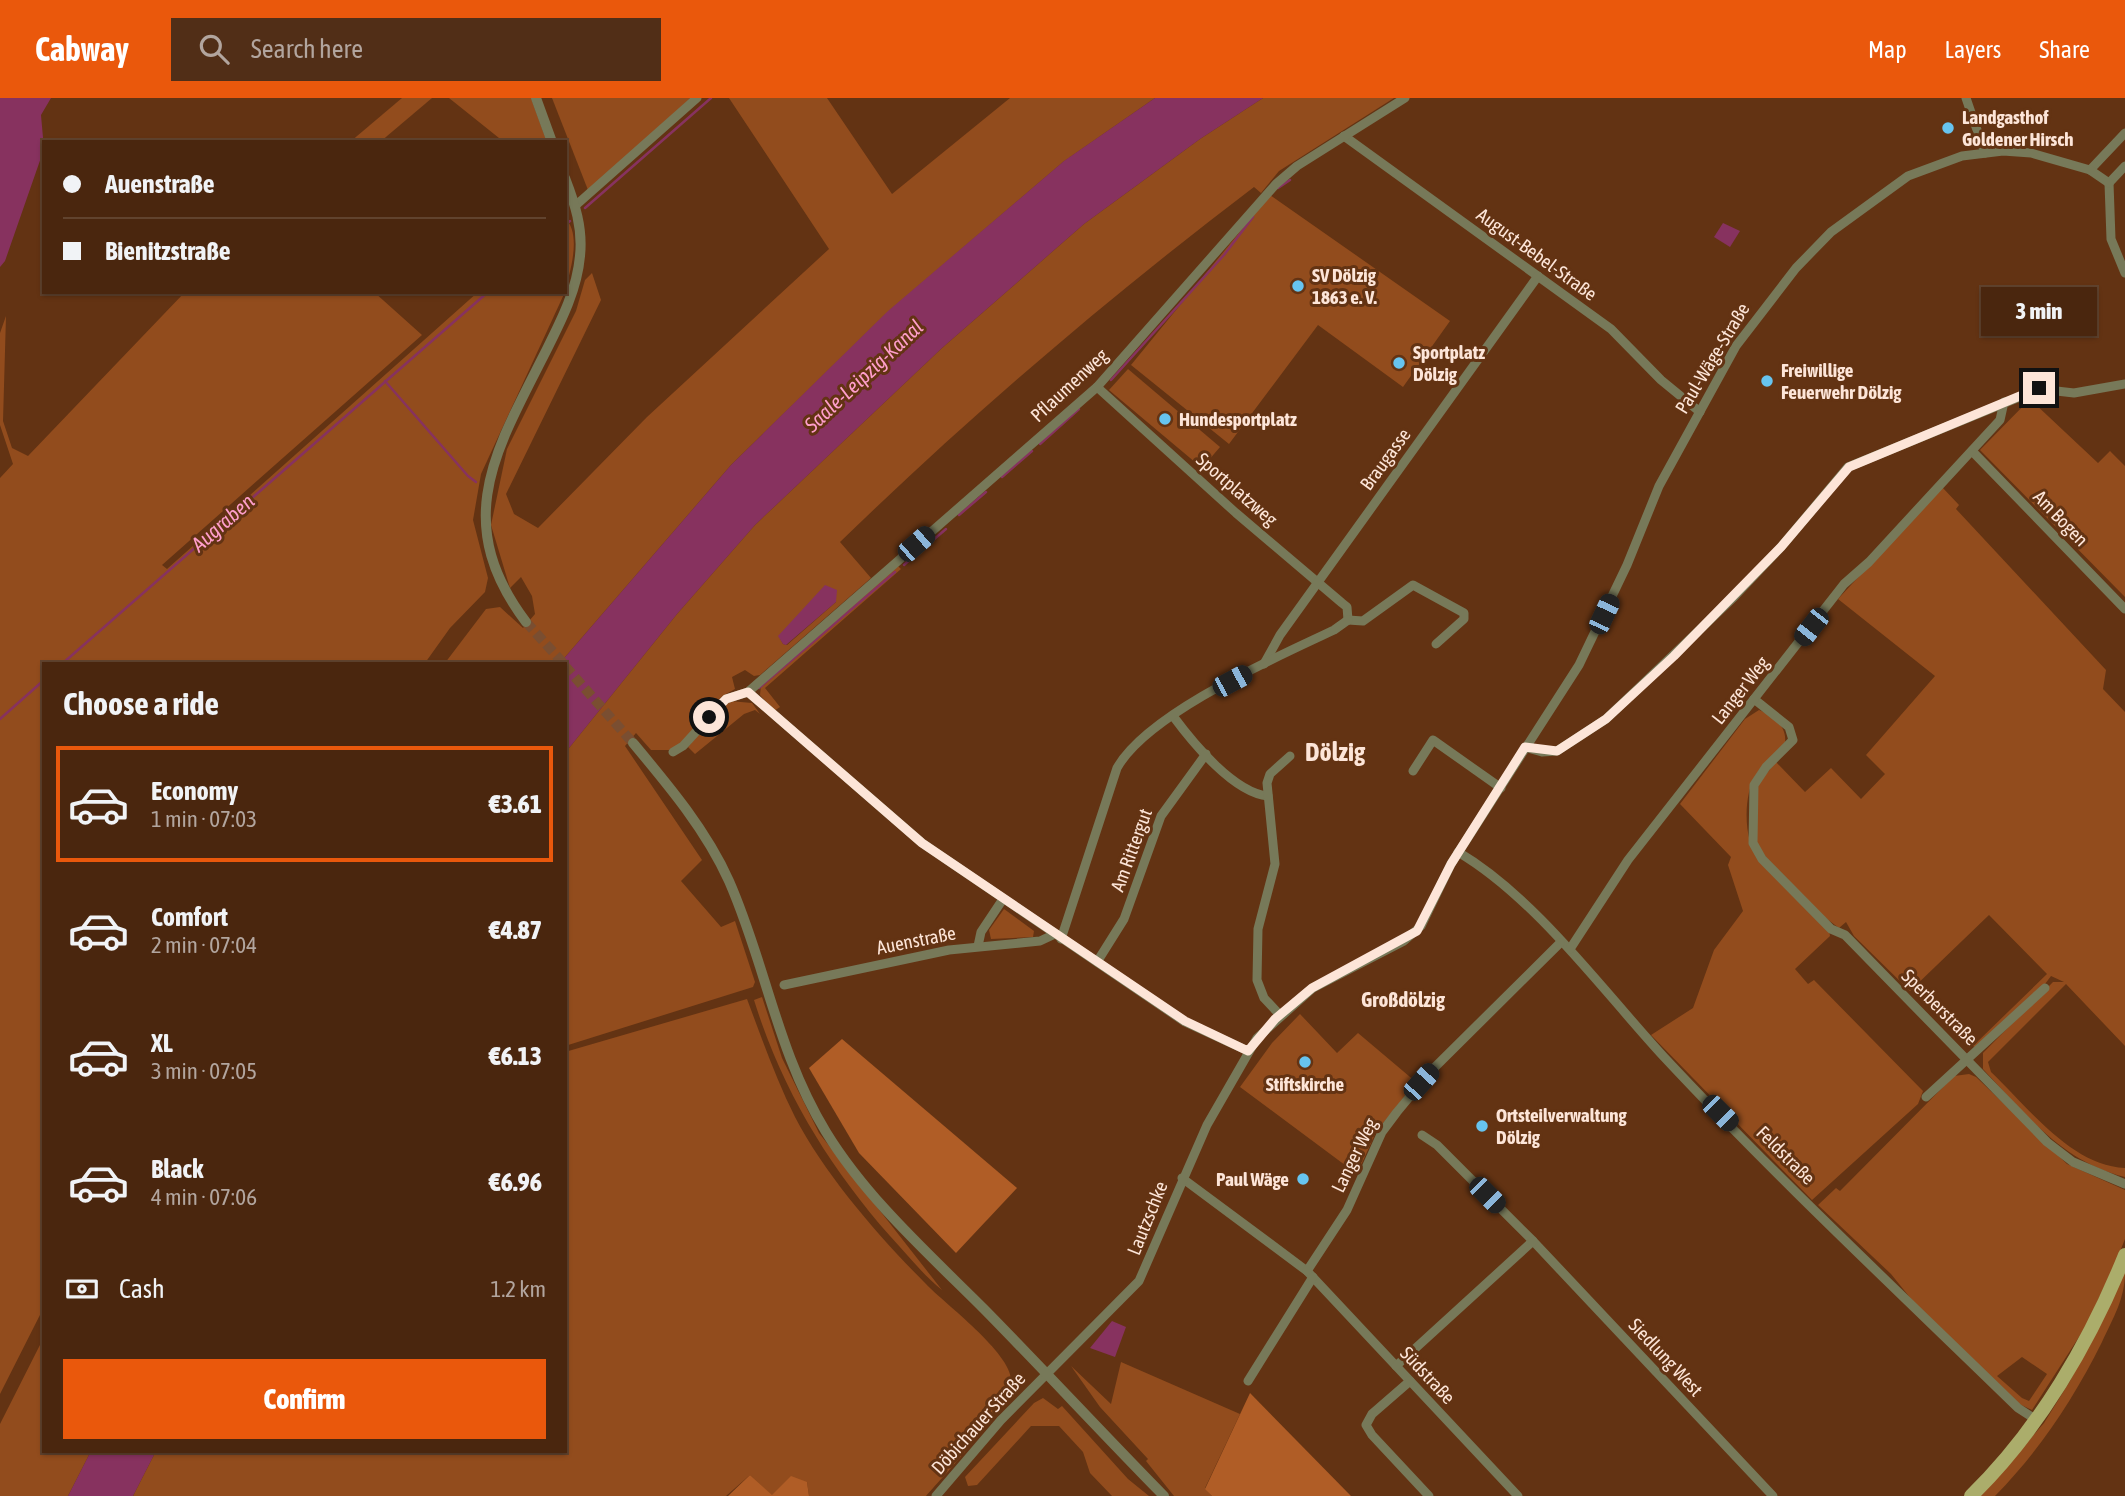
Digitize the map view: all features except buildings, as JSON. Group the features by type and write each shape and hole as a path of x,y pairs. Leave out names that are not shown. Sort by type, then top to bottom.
{"main road":[{"path":"1971,1496 2035,1419 2094,1324 2125,1255"}],"street":[{"path":"536,98 551,140"},
{"path":"575,206 697,98"},
{"name":"Pflaumenweg","path":"748,692 1097,387 1269,190 1297,166 1405,98"},
{"path":"1966,98 1985,153"},
{"path":"2091,170 2125,133"},
{"name":"August-Bebel-Straße","path":"1344,136 1611,329 1661,380 1700,412"},
{"name":"Paul-Wäge-Straße","path":"1248,1051 1280,1015 1324,980 1417,931 1458,852 1502,788 1579,664 1627,565 1658,486 1736,346 1762,309 1831,232 1916,172 1962,156 2031,153 2091,170 2109,183"},
{"path":"2125,166 2109,183 2111,239 2125,273"},
{"path":"526,622 507,597 495,571 486,540 485,513 489,481 500,446 573,290 581,241 575,206 567,184"},
{"name":"Braugasse","path":"1264,664 1264,658 1538,276"},
{"path":"1525,747 1557,751 1606,719 1744,587 1849,467 2039,388 2074,393 2125,384"},
{"name":"Sportplatzweg","path":"1097,387 1347,607 1348,620"},
{"name":"Langer Weg","path":"1570,950 1628,860 1844,584 2000,420 2004,402"},
{"name":"Am Bogen","path":"1972,451 2125,609"},
{"path":"1058,937 1117,768 1136,741 1173,716 1264,664 1334,631 1348,620 1363,621 1413,584 1464,613 1464,619 1436,644"},
{"path":"673,752 683,746 726,699 748,692 922,843 1185,1021 1248,1051"},
{"name":"Sperberstraße","path":"1754,699 1789,727 1793,740 1766,767 1754,785 1751,833 1762,859 1831,929 1845,935 2063,1156 2125,1184"},
{"path":"1173,716 1206,754 1241,786 1252,793 1268,796"},
{"path":"1413,771 1433,740 1502,788"},
{"path":"633,743 672,789 723,869 747,928 786,1054 810,1105 838,1151 907,1232 1164,1496"},
{"name":"Am Rittergut","path":"1097,962 1124,919 1161,816 1206,754"},
{"path":"1280,1015 1264,998 1257,980 1258,929 1275,864 1268,796 1270,774 1290,756"},
{"name":"Feldstraße","path":"1458,852 1520,900 1560,943 1570,950 1674,1066 2018,1408 2035,1419"},
{"path":"978,946 981,932 1003,900"},
{"name":"Auenstraße","path":"783,985 978,946 1058,937"},
{"name":"Langer Weg","path":"1310,1274 1347,1210 1382,1132 1397,1111 1431,1071 1560,943"},
{"path":"1926,1097 1969,1061 2045,989"},
{"name":"Lautzschke","path":"1046,1374 1139,1281 1182,1178 1220,1100 1248,1051"},
{"name":"Siedlung West","path":"1422,1135 1437,1144 1533,1241 1773,1496"},
{"name":"Südstraße","path":"1182,1178 1310,1274 1518,1496"},
{"path":"1396,1366 1533,1241"},
{"path":"1248,1381 1310,1274"},
{"name":"Döbichauer Straße","path":"936,1496 1001,1420 1046,1374"},
{"path":"1410,1381 1372,1414 1366,1425 1372,1436 1429,1496"}],"shaded area":[{"path":"402,98 432,98 382,140 352,140"},
{"path":"449,98 531,98 546,140 502,140"},
{"path":"552,98 691,98 588,190"},
{"path":"729,98 827,98 892,194 1010,98 1155,98 1063,162 889,311 731,465 561,662 446,662 486,609 500,607 523,628 535,614 532,596 521,577 510,588 491,525 507,449 576,311 585,280 592,273 601,300 506,494 514,514 538,528 647,417 829,249"},
{"path":"1263,98 1394,98 1279,171 1261,193 1254,187 1094,314 940,448 840,542 871,578 760,675 754,676 745,670 732,677 735,689 726,694 679,745 669,750 651,750 636,733 625,746 702,860 681,881 721,927 735,921 755,982 753,987 567,1045 567,751 677,614 755,525 942,348 1084,224 1200,139","holes":["825,586 836,602 787,645 783,644 779,636"]},
{"name":"SV Dölzig 1863 e. V.","path":"1270,195 1450,321 1403,387 1318,325 1229,444 1131,365"},
{"path":"567,221 573,233 572,264 567,283"},
{"path":"183,294 376,294 422,335 162,565 167,569 476,294 564,294 481,474 473,520 488,578 485,592 450,628 426,662 42,662 42,1311 0,1394 0,478 13,464 0,425 0,333 6,316 3,421 12,448 28,456"},
{"name":"Hundesportplatz","path":"1128,369 1220,447 1202,468 1109,390"},
{"path":"2030,399 2098,463 2110,451 2125,466 2125,597 1980,450"},
{"path":"1942,487 1959,505 1956,509 2106,670 2103,689 2125,712 2125,1046 2066,984 1988,1062 1991,1072 2051,1132 2086,1157 2105,1165 2125,1168 2125,1177 2103,1170 2064,1148 2030,1119 1983,1069 1983,1053 2053,982 2064,982 2051,976 2042,988 1977,1048 1973,1046 2047,974 1989,915 1910,991 1854,936 1846,922 1839,928 1823,916 1760,851 1754,833 1757,785 1776,762 1805,792 1831,768 1861,799 1885,774 1866,755 1935,676 1838,599"},
{"path":"898,566 901,569 765,688 780,707 774,711 760,695 761,685"},
{"path":"730,701 752,703 760,714 755,710 744,714 695,754 688,747 722,705"},
{"path":"1759,710 1778,722 1784,731 1785,742 1762,766 1752,783 1747,805 1750,841 1759,859 1829,930 1830,936 1795,969 1808,984 1814,980 1923,1091 1918,1104 1812,1200 1651,1035 1693,1008 1714,950 1743,911 1728,865 1731,857 1680,804 1745,719"},
{"path":"1004,909 1034,931 1033,937 991,939 989,930"},
{"path":"762,997 782,1058 819,1133 942,1290 915,1264 868,1209 809,1125 765,1033 754,1000"},
{"path":"747,999 788,1103 822,1161 854,1205 890,1247 977,1330 1002,1358 1009,1371 1011,1382 1008,1393 999,1407 926,1496 809,1496 807,1482 772,1496 750,1475 726,1496 133,1496 155,1453 567,1453 567,1051"},
{"path":"1300,1014 1337,1053 1358,1033 1416,1082 1376,1132 1357,1174 1240,1087 1272,1043"},
{"path":"842,1039 1017,1188 956,1253 859,1153 809,1068"},
{"path":"1969,1074 1976,1077 2067,1164 2125,1190 2125,1239 2117,1259 2086,1326 2032,1410 2019,1404 1912,1300 1891,1274 1818,1205 1836,1188 1840,1191 1954,1076","holes":["2022,1357 2047,1374 2029,1401 1997,1376"]},
{"path":"2125,1272 2121,1300 2114,1316 2067,1404 2027,1461 1995,1496 1980,1496 2044,1423 2070,1381"},
{"path":"42,1341 42,1453 90,1453 68,1496 0,1496 0,1424"},
{"path":"1121,1362 1240,1414 1205,1488 1212,1496 1174,1496 1146,1461 1148,1459 1100,1407 1071,1366 1111,1404"},
{"path":"1250,1393 1351,1496 1212,1496 1205,1489"},
{"path":"1043,1398 1058,1409 1062,1406 1128,1479 1149,1496 1112,1496 1090,1473 1083,1452 1059,1426 1031,1426 977,1485 968,1486 965,1477 1034,1403"},
{"path":"750,1475 772,1495 791,1476 807,1482 809,1496 728,1496"}],"water":[{"path":"0,98 51,98 41,115 42,155 5,261 0,267"},
{"name":"Saale-Leipzig-Kanal","path":"1155,98 1263,98 1200,139 1084,224 942,348 755,525 677,614 567,751 567,662 561,662 731,465 888,311 1064,161"},
{"path":"1723,223 1740,231 1730,247 1714,237"},
{"path":"825,585 837,590 836,602 786,645 783,644 778,636"},
{"path":"1112,1321 1126,1327 1115,1357 1090,1348"},
{"path":"90,1453 155,1453 133,1496 68,1496"}],"waterway":[{"path":"585,208 711,98"},
{"path":"1278,188 1290,180"},
{"path":"1111,380 1224,255 1253,217"},
{"name":"Augraben","path":"64,662 486,294"},
{"path":"385,381 476,482"},
{"path":"1040,444 1079,409"},
{"path":"1002,477 1032,451"},
{"path":"959,515 986,492"},
{"path":"925,547 946,529"},
{"path":"904,565 917,553"},
{"path":"759,688 895,572"},
{"name":"Augraben","path":"0,719 42,682"}],"tunnel":[{"path":"526,622 562,662"},
{"path":"567,668 633,743"}],"place":[{"name":"Landgasthof Goldener Hirsch","path":"1948,128"},
{"name":"SV Dölzig 1863 e. V.","path":"1298,286"},
{"name":"Sportplatz Dölzig","path":"1399,363"},
{"name":"Freiwillige Feuerwehr Dölzig","path":"1767,381"},
{"name":"Hundesportplatz","path":"1165,419"},
{"name":"Stiftskirche","path":"1305,1062"},
{"name":"Ortsteilverwaltung Dölzig","path":"1482,1126"},
{"name":"Paul Wäge","path":"1303,1179"}],"district":[{"name":"Dölzig","path":"1335,752"},
{"name":"Großdölzig","path":"1403,1000"}],"route":[{"path":"709,717 726,699 748,692 922,843 1185,1021 1248,1051 1275,1019 1312,988 1417,931 1451,864 1494,801 1525,747 1542,752 1566,748 1606,719 1734,597 1849,467 2039,388"}]}
